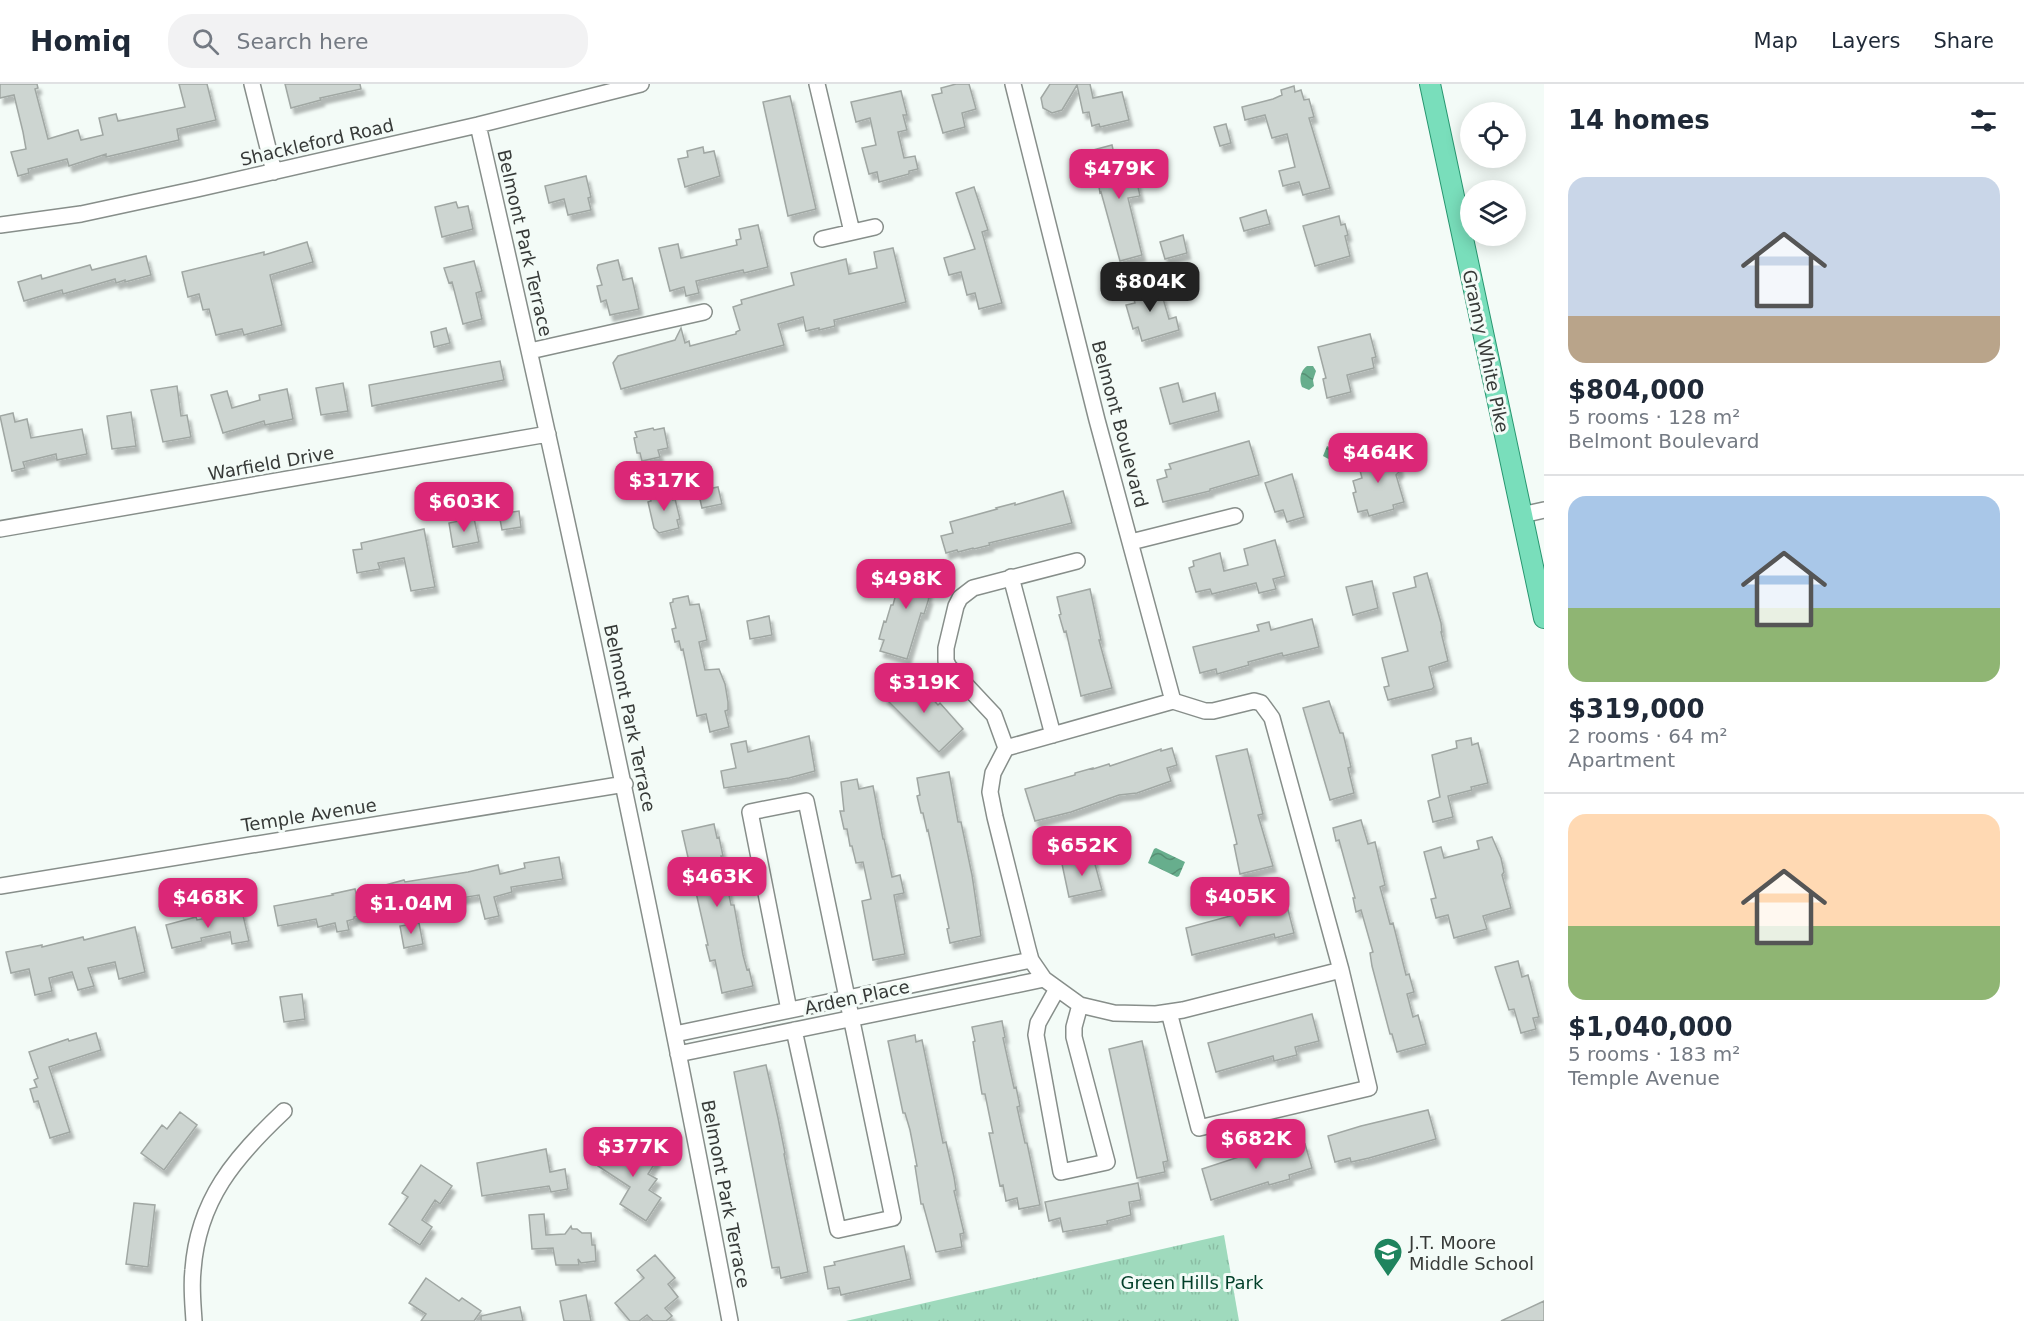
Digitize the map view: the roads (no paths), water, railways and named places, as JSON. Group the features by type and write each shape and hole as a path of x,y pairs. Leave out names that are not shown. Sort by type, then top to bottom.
{"main road":[{"name":"Granny White Pike","path":"1430,84 1544,618"}],"street":[{"path":"252,84 274,172"},
{"name":"Shackleford Road","path":"0,225 81,214 274,172 478,125 641,84"},
{"path":"817,84 852,232"},
{"name":"Belmont Boulevard","path":"1013,84 1094,409 1173,701"},
{"name":"Belmont Park Terrace","path":"478,125 625,784 730,1321"},
{"path":"822,239 875,227"},
{"path":"530,351 704,312"},
{"name":"Warfield Drive","path":"0,530 548,434"},
{"path":"1522,515 1544,510"},
{"path":"1131,542 1235,516"},
{"path":"1006,748 994,715 949,667 945,656 953,616 960,597 973,588 1077,561"},
{"path":"1011,577 1053,735"},
{"path":"1169,1012 1199,1128 1369,1088 1341,970 1268,709 1261,702 1254,700 1213,711 1205,711 1173,701 1006,748 993,773 990,792 1031,960 1044,979 1080,1005 1104,1012 1128,1015 1169,1012 1341,970"},
{"name":"Temple Avenue","path":"0,886 625,784"},
{"path":"789,1010 750,812 806,801 893,1218 838,1230 794,1030"},
{"name":"Arden Place","path":"675,1034 1031,960"},
{"name":"Arden Place","path":"678,1054 1044,979"},
{"path":"1057,989 1038,1023 1036,1035 1061,1172 1107,1162 1074,1037 1074,1027 1080,1005"},
{"path":"194,1321 193,1272 197,1242 214,1193 228,1170 249,1144 284,1111"}],"water":[{"path":"1307,366 1313,366 1316,371 1314,386 1309,390 1302,387 1301,381 1302,373"},
{"path":"1327,446 1348,457 1347,465 1343,467 1323,456"},
{"path":"1156,848 1185,862 1179,876 1148,863"}],"place":[{"name":"J.T. Moore Middle School","path":"1388,1278"}],"park label":[{"name":"Green Hills Park","path":"1192,1282"}]}
